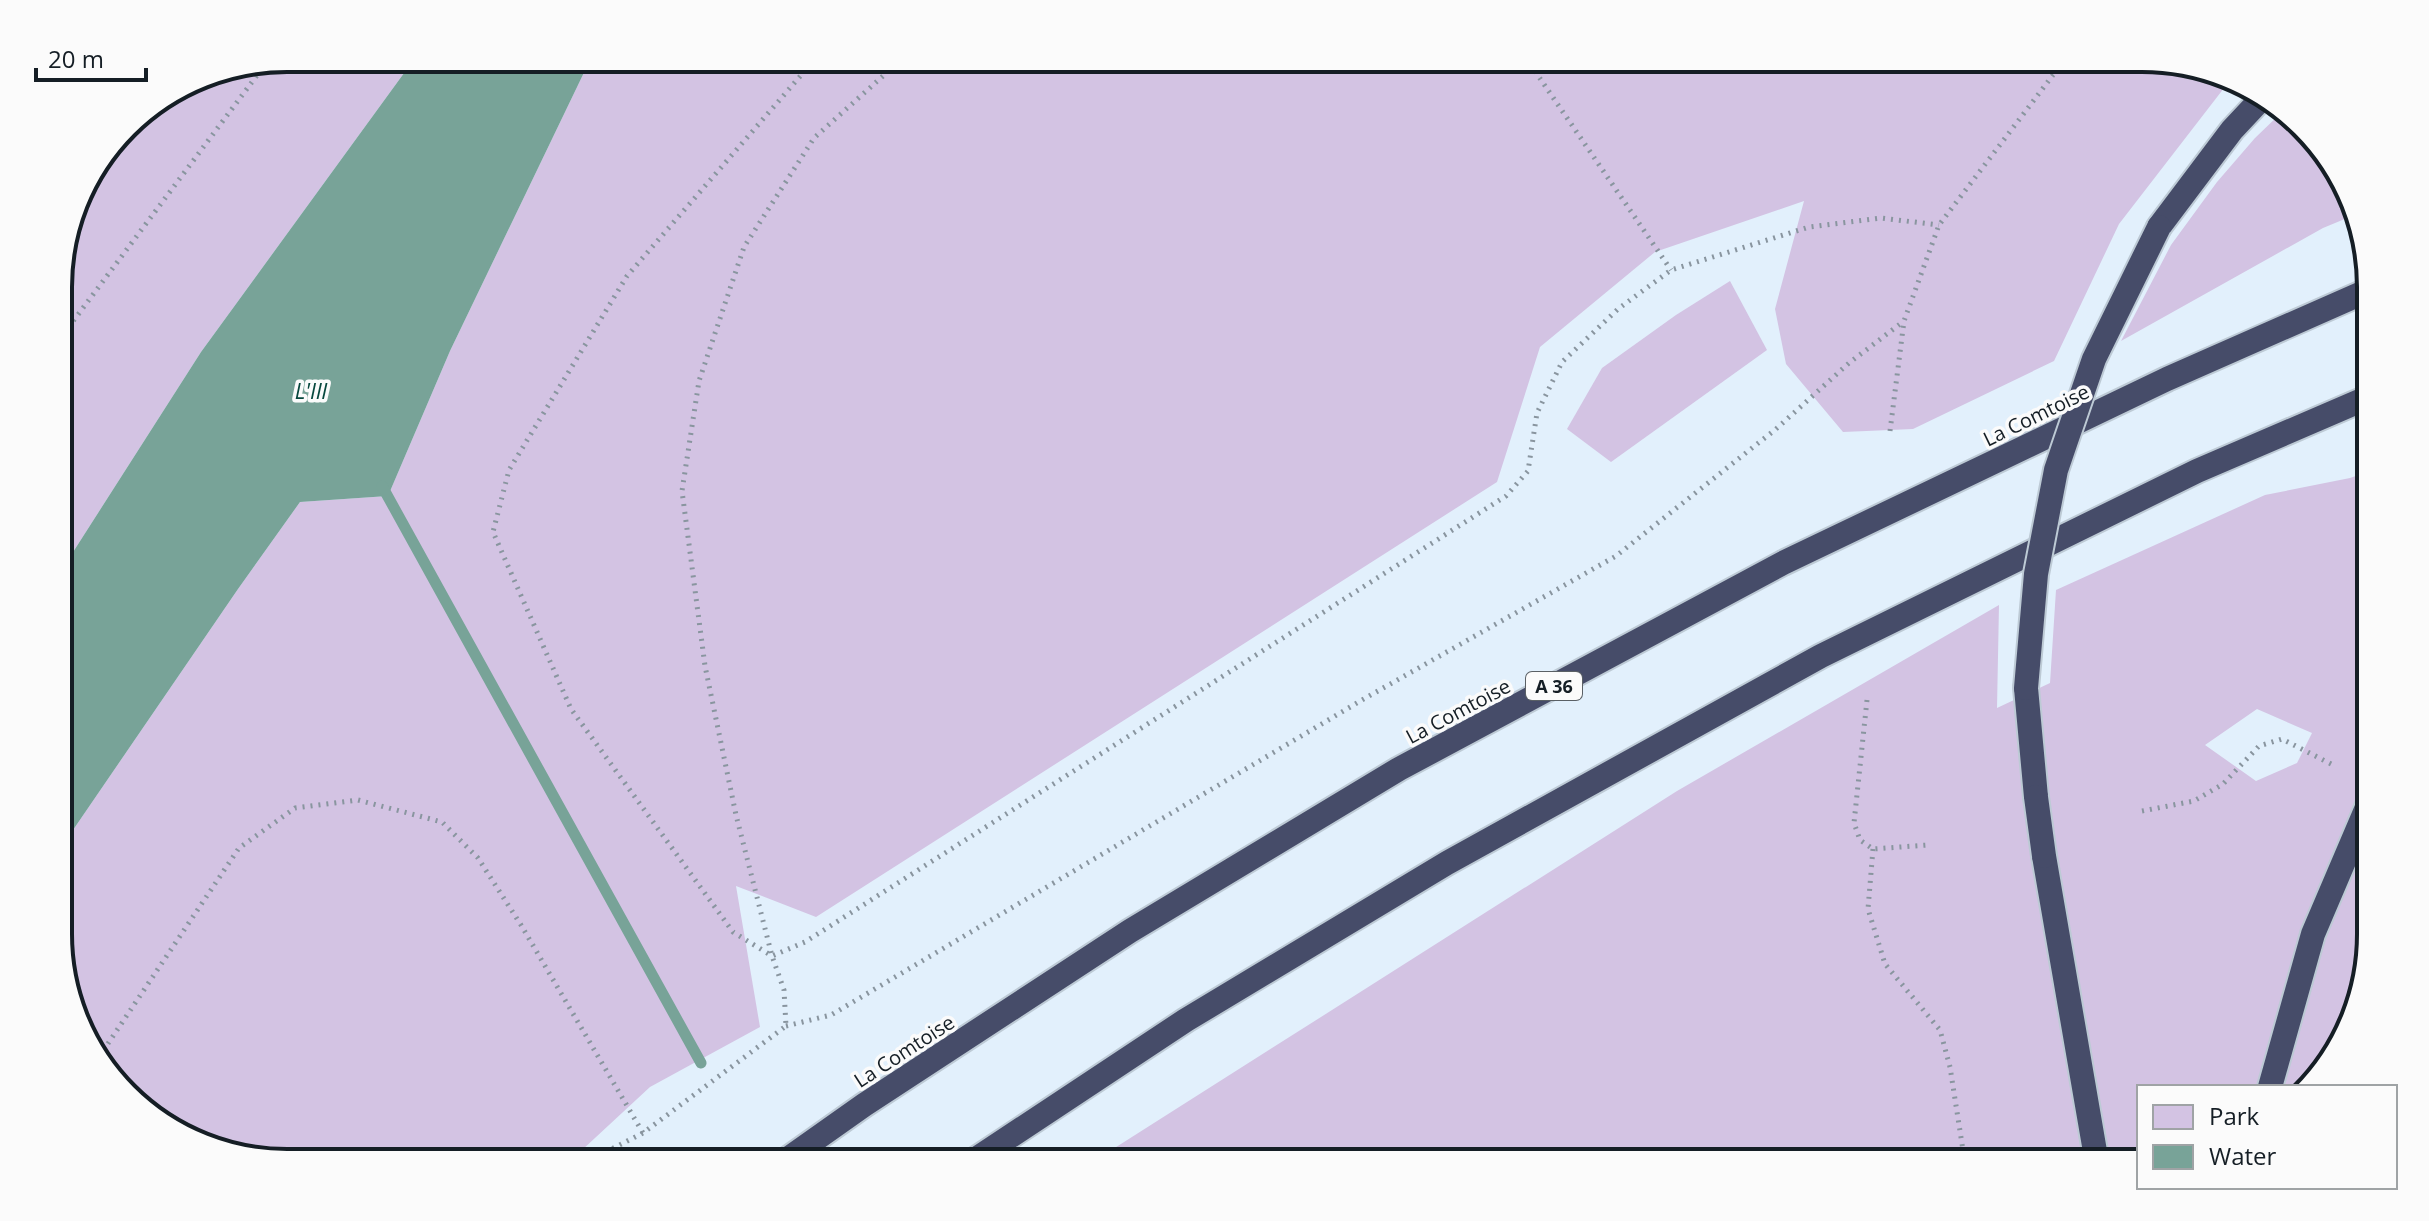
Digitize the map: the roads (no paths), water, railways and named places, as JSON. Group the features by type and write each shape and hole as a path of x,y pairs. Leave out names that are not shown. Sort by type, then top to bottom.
{"highway":[{"path":"2095,1149 2036,797 2026,688 2036,574 2056,470 2094,359 2159,227 2232,130 2256,105"},
{"name":"La Comtoise","path":"802,1149 1130,931 1399,769 1783,563 2167,379 2357,295"},
{"path":"991,1149 1186,1020 1434,871 1821,656 2197,471 2357,402"},
{"path":"2271,1085 2313,934 2357,828"}],"water":[{"name":"L'Ill","path":"405,72 584,72 450,351 388,496 300,502 72,831 72,554 201,352"}],"waterway":[{"path":"382,486 701,1063"}]}
